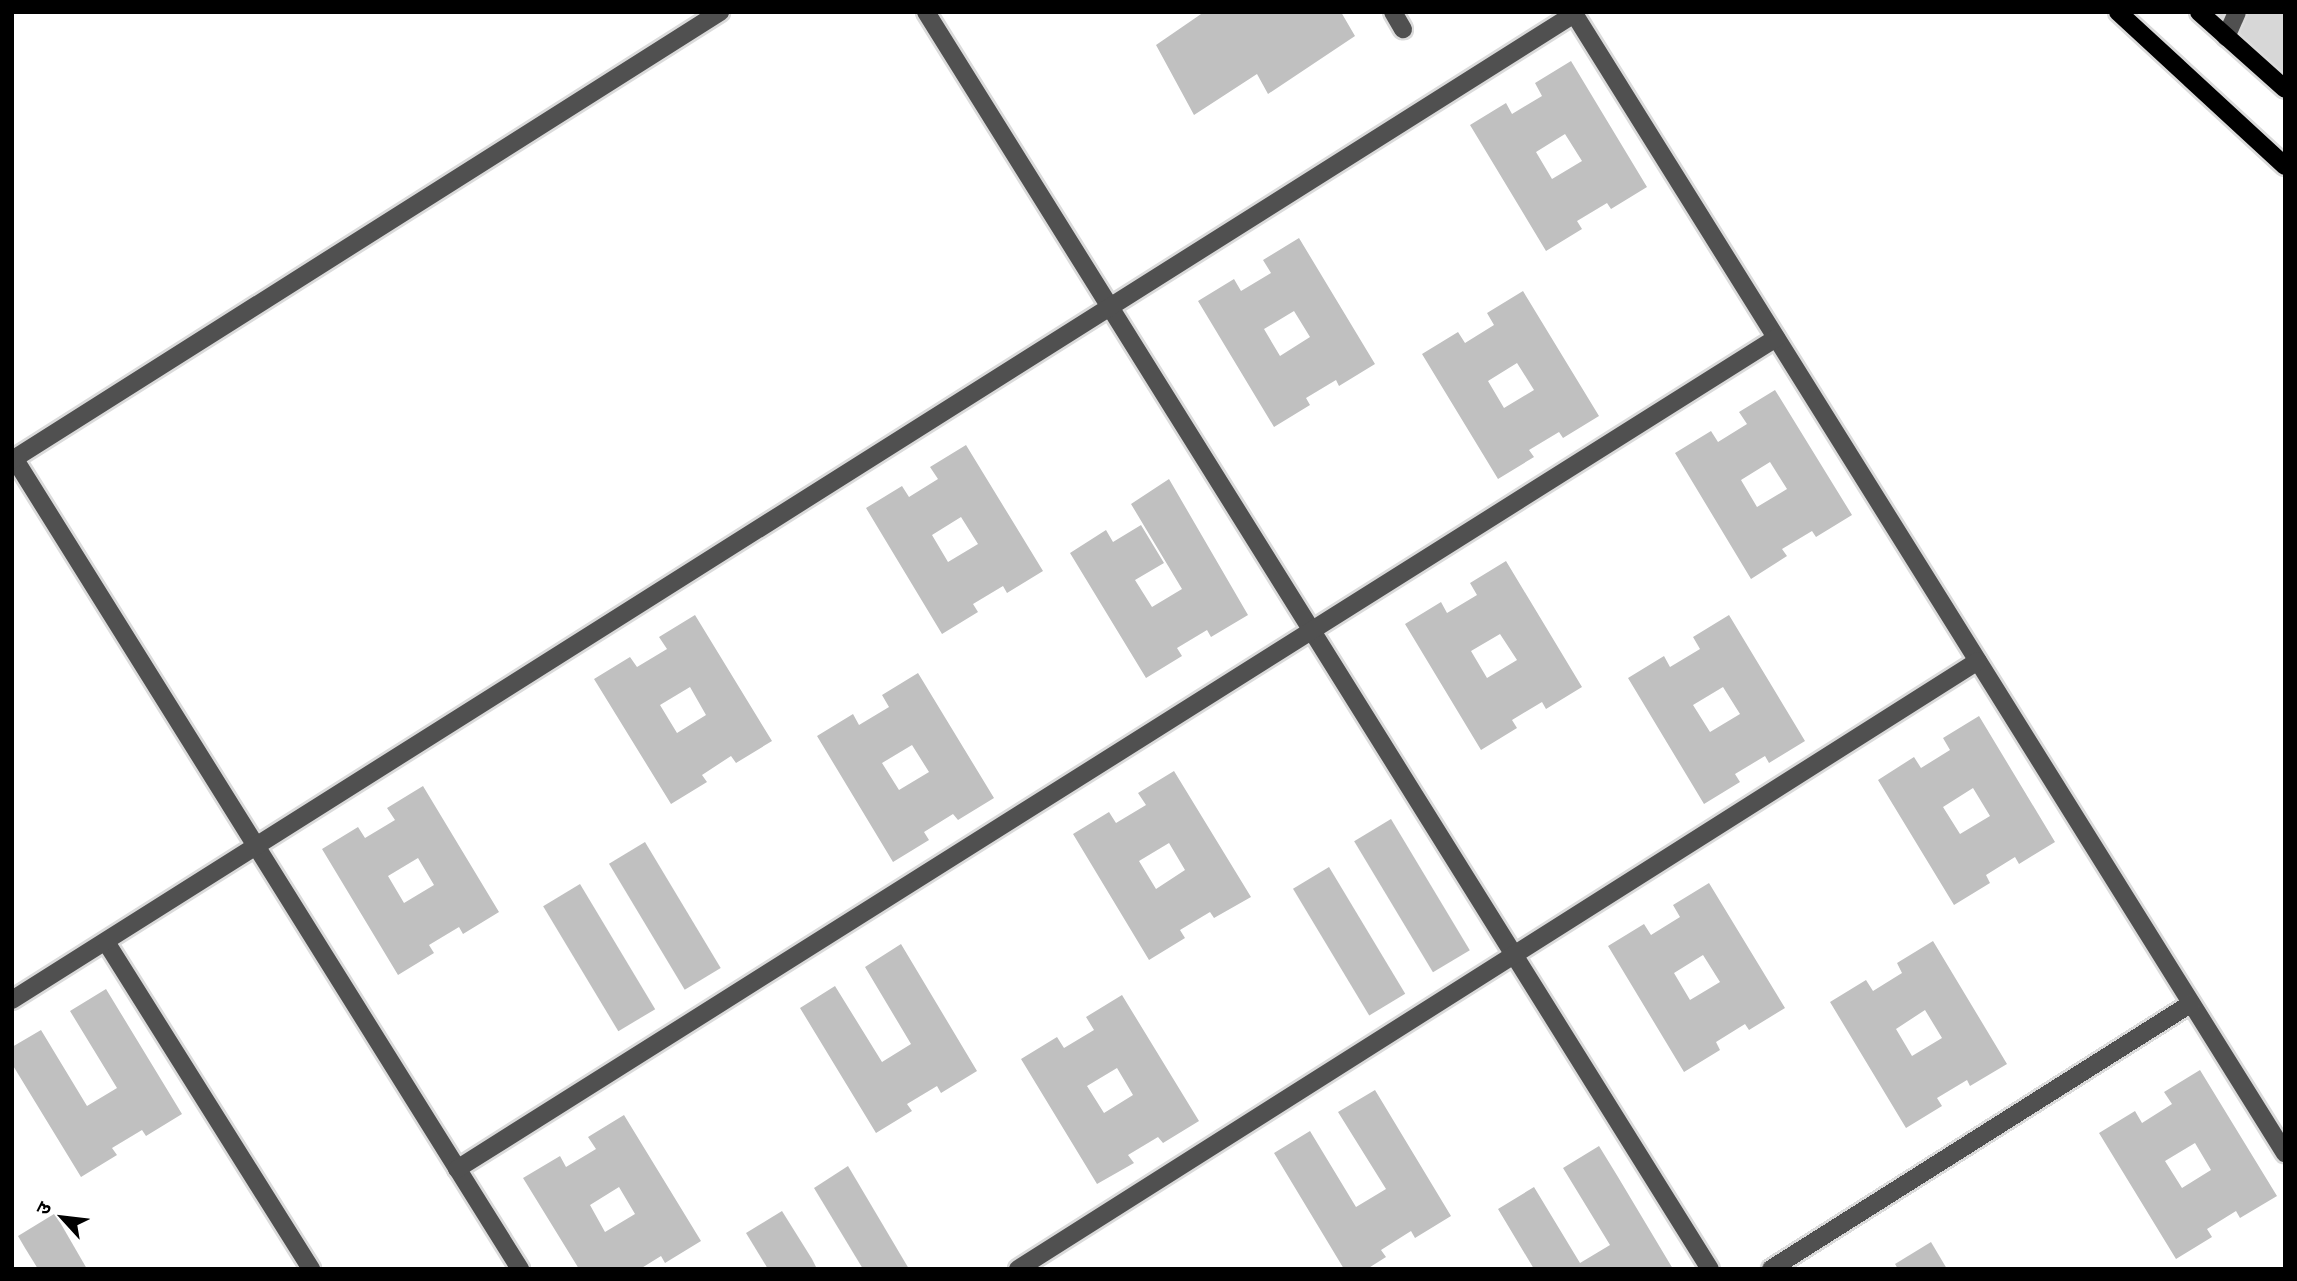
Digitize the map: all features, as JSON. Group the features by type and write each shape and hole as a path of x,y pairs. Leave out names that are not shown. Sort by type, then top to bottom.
{"main road":[{"path":"2118,12 2285,166"},
{"path":"2199,12 2285,89"}],"street":[{"path":"520,1269 13,459 720,12"},
{"path":"926,12 1710,1269"},
{"path":"1393,12 1403,29"},
{"path":"2226,37 2237,12"},
{"path":"12,1000 1574,13 2285,1153"},
{"path":"457,1169 1776,338"},
{"path":"1018,1269 1978,661"},
{"path":"106,942 304,1266"},
{"path":"1771,1269 2191,1003"}],"shaded area":[{"path":"2207,12 2285,12 2285,78"}],"building":[{"path":"1204,12 1341,12 1355,36 1268,94 1257,74 1194,115 1156,45"},
{"path":"1571,61 1647,187 1611,209 1607,203 1577,221 1582,229 1546,251 1470,125 1506,103 1512,114 1542,96 1535,83","holes":["1565,134 1582,161 1552,179 1536,152"]},
{"path":"1299,238 1375,364 1339,386 1336,380 1306,398 1310,405 1274,427 1198,301 1234,279 1241,291 1271,273 1263,260","holes":["1294,311 1310,337 1280,356 1264,329"]},
{"path":"1523,291 1599,416 1563,438 1559,432 1529,450 1534,457 1498,479 1422,354 1458,332 1465,343 1494,325 1487,313","holes":["1517,363 1534,390 1504,408 1488,381"]},
{"path":"1775,390 1852,515 1816,537 1812,531 1782,549 1787,556 1751,579 1675,453 1711,431 1718,442 1747,424 1739,412","holes":["1770,462 1787,489 1757,507 1741,480"]},
{"path":"966,445 1043,571 1007,593 1003,586 973,604 978,612 942,634 866,508 902,486 909,497 938,479 930,467","holes":["961,517 978,544 948,562 932,535"]},
{"path":"1169,479 1248,615 1211,637 1207,630 1177,648 1182,656 1146,678 1070,553 1106,530 1113,542 1141,525 1164,563 1135,580 1152,607 1182,589 1131,504"},
{"path":"1506,561 1582,687 1546,709 1542,702 1512,720 1517,728 1481,750 1405,624 1441,602 1447,613 1477,595 1470,583","holes":["1500,634 1517,660 1487,678 1471,651"]},
{"path":"695,615 772,741 736,763 731,756 702,775 707,782 671,804 594,679 630,657 637,667 667,649 659,637","holes":["690,687 706,715 677,733 660,705"]},
{"path":"1729,615 1805,741 1769,763 1765,756 1735,774 1740,782 1704,804 1628,678 1664,656 1670,667 1700,649 1693,637","holes":["1723,687 1740,714 1710,732 1693,705"]},
{"path":"918,673 994,798 958,820 953,814 924,832 929,840 893,862 817,736 853,714 859,725 889,707 882,695","holes":["912,745 929,772 899,790 882,763"]},
{"path":"1979,716 2055,842 2019,864 2015,857 1986,875 1990,883 1954,905 1878,780 1914,757 1921,768 1950,750 1943,738","holes":["1973,788 1990,816 1960,834 1943,807"]},
{"path":"1174,771 1251,897 1214,918 1210,912 1180,930 1185,938 1149,960 1073,834 1109,812 1116,823 1146,805 1138,793","holes":["1169,843 1185,870 1156,889 1139,861"]},
{"path":"423,786 499,912 463,934 459,927 429,945 434,953 398,975 322,849 358,827 365,838 395,820 387,808","holes":["418,858 434,885 404,903 388,876"]},
{"path":"1391,819 1470,950 1433,972 1354,841"},
{"path":"645,842 721,968 685,990 609,864"},
{"path":"1329,867 1405,994 1369,1015 1293,889"},
{"path":"1709,883 1785,1008 1749,1030 1745,1024 1716,1042 1720,1050 1684,1072 1608,946 1644,924 1651,935 1680,917 1673,905","holes":["1703,955 1720,982 1690,1000 1674,973"]},
{"path":"580,884 655,1009 618,1031 543,906"},
{"path":"1933,941 2007,1064 1970,1086 1967,1080 1937,1098 1942,1106 1906,1128 1830,1002 1866,980 1873,991 1902,973 1897,963","holes":["1925,1010 1942,1038 1912,1056 1896,1029"]},
{"path":"901,944 977,1071 941,1093 937,1086 907,1104 912,1111 876,1133 800,1008 835,986 882,1062 911,1044 865,967"},
{"path":"106,989 182,1114 146,1136 142,1130 112,1148 117,1155 81,1177 12,1064 12,1047 41,1030 87,1106 117,1088 70,1011"},
{"path":"1122,995 1199,1121 1163,1143 1158,1137 1128,1155 1134,1163 1097,1184 1021,1059 1057,1037 1064,1048 1094,1030 1086,1017","holes":["1117,1068 1133,1095 1104,1113 1087,1086"]},
{"path":"2200,1070 2277,1196 2240,1218 2236,1211 2207,1229 2212,1237 2176,1259 2099,1133 2135,1111 2142,1123 2172,1104 2164,1092","holes":["2195,1143 2211,1170 2182,1188 2165,1161"]},
{"path":"1375,1090 1451,1216 1415,1238 1411,1231 1381,1250 1386,1257 1367,1269 1344,1269 1274,1153 1310,1131 1356,1207 1386,1189 1338,1112"},
{"path":"624,1115 701,1241 665,1263 661,1256 640,1269 579,1269 523,1178 560,1156 566,1167 596,1149 588,1137","holes":["619,1187 635,1214 605,1232 590,1205"]},
{"path":"1599,1146 1673,1269 1534,1269 1498,1209 1534,1187 1580,1263 1610,1245 1563,1168"},
{"path":"848,1166 909,1269 863,1269 814,1188"},
{"path":"782,1211 817,1269 768,1269 746,1233"},
{"path":"54,1214 87,1269 38,1269 25,1248 18,1236"},
{"path":"1931,1242 1947,1269 1898,1269 1895,1264"}]}
